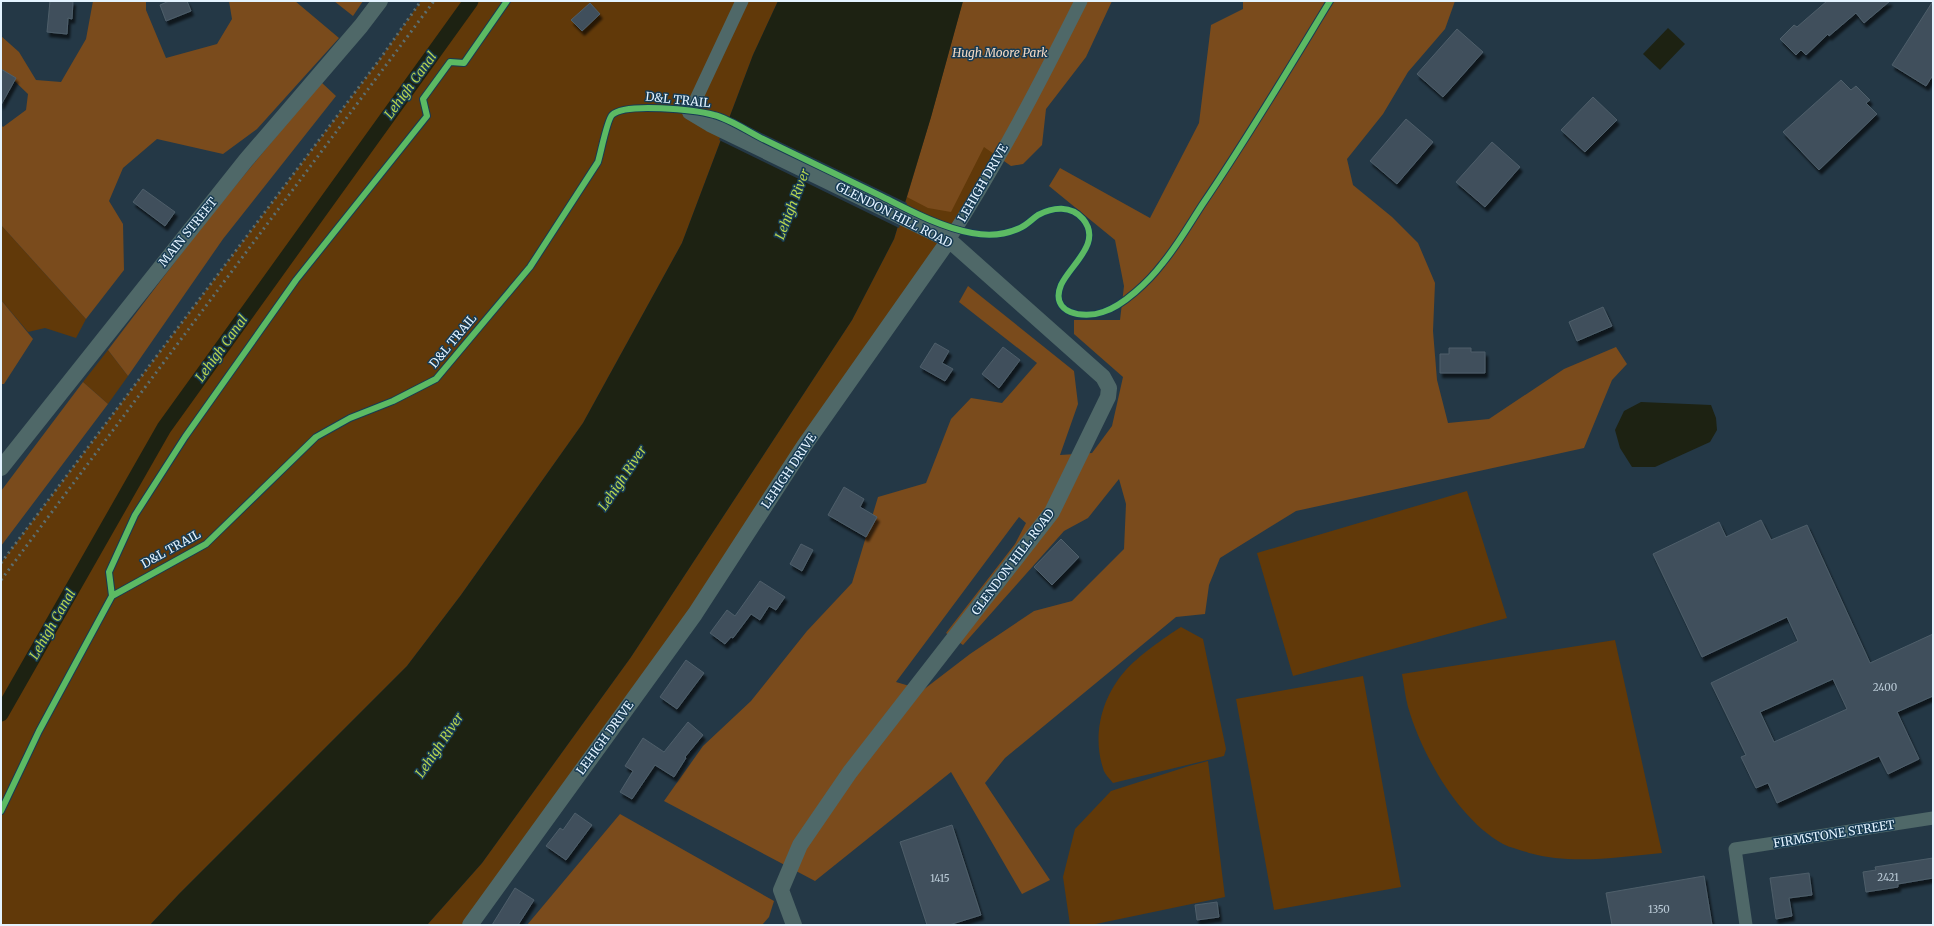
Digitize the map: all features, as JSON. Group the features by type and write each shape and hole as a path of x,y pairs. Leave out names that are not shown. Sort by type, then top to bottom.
{"street":[{"name":"MAIN STREET","path":"1,468 246,160 361,26 380,1"},
{"path":"690,112 742,1"},
{"name":"LEHIGH DRIVE","path":"470,925 695,614 804,446 949,240 991,171 1042,78 1081,1"},
{"name":"GLENDON HILL ROAD","path":"690,112 710,124 949,240 1103,377 1108,388 1108,396 1052,512 850,772 800,844 781,890 791,923"},
{"name":"FIRMSTONE STREET","path":"1746,925 1735,849 1933,818"}],"green space":[{"path":"93,1 146,1 146,10 166,58 217,44 232,19 229,1 295,1 339,38 257,129 223,154 157,139 123,168 109,201 123,224 124,270 86,319 1,225 1,125 3,127 26,110 28,94 1,68 1,36 19,52 36,80 61,82 86,39"},
{"path":"334,1 363,1 353,16"},
{"path":"421,1 778,1 753,55 682,243 583,423 461,595 407,666 180,893 150,925 1,925 1,563 380,59"},
{"name":"Hugh Moore Park","path":"963,1 1081,1 956,229 470,925 427,925 482,863 631,657 852,320 894,239 931,117"},
{"path":"963,1 1112,1 1086,57 1046,109 1042,145 1023,164 1011,166 984,147 951,212 928,208 907,197"},
{"path":"1243,1 1455,1 1445,29 1408,72 1383,114 1347,159 1353,185 1392,217 1418,243 1435,283 1433,331 1437,380 1448,423 1489,419 1564,369 1616,347 1627,364 1612,380 1584,448 1296,511 1220,558 1209,585 1205,614 1176,617 1005,758 985,783 1050,880 1022,894 951,772 815,881 664,801 703,746 751,701 807,631 852,583 878,497 926,483 951,419 971,398 1002,403 1037,363 959,302 968,286 1074,371 1078,404 1060,455 1092,453 1112,426 1123,377 1074,334 1074,320 1120,320 1124,286 1115,240 1049,186 1060,168 1150,218 1199,123 1211,25 1243,9","holes":["1119,479 1126,504 1124,549 1072,601 1034,611 970,654 923,690 896,682 1019,517 1026,523 1015,544 946,633 963,645 1064,531 1088,518"]},
{"path":"321,82 336,96 223,239 128,376 108,350 203,225"},
{"path":"1,225 86,319 76,338 45,328 28,332 1,300"},
{"path":"1,300 33,339 4,384 1,384"},
{"path":"108,350 128,376 108,404 83,382"},
{"path":"83,382 108,404 1,546 1,491"},
{"path":"1467,491 1507,618 1293,676 1257,553"},
{"path":"1181,627 1203,639 1226,749 1224,756 1113,783 1104,770 1100,755 1099,743 1101,717 1110,692 1130,666 1167,636"},
{"path":"1615,640 1662,853 1596,859 1562,859 1529,853 1503,844 1471,819 1444,784 1432,765 1414,726 1405,695 1402,674"},
{"path":"1363,676 1401,887 1274,910 1236,699"},
{"path":"1208,761 1225,897 1091,925 1070,925 1063,877 1075,829 1111,791"},
{"path":"620,814 774,901 769,917 762,925 527,925"}],"water":[{"name":"Lehigh River","path":"778,1 963,1 931,117 894,239 852,320 631,657 482,863 427,925 150,925 180,893 407,666 461,595 583,423 682,243 753,55"},
{"path":"1668,28 1685,44 1660,70 1643,54"},
{"path":"1641,402 1711,405 1716,418 1717,430 1710,442 1655,467 1632,467 1620,448 1615,430 1624,411"}],"pier":[{"path":"728,117 907,203 899,228 719,140"}],"building":[{"path":"50,1 73,1 72,19 68,18 67,34 47,32"},
{"path":"169,1 187,1 191,11 166,21 160,5"},
{"path":"1827,1 1890,1 1864,23 1856,13 1829,36 1828,34 1806,55 1801,50 1796,55 1780,39 1794,25 1797,27"},
{"path":"1933,1 1933,75 1926,86 1892,65"},
{"path":"590,3 600,14 582,31 571,20"},
{"path":"1457,29 1483,52 1443,97 1417,74"},
{"path":"1,69 16,78 1,105"},
{"path":"1841,80 1851,90 1856,86 1870,100 1866,103 1877,114 1819,170 1783,132"},
{"path":"1593,97 1617,120 1585,152 1561,130"},
{"path":"1406,119 1433,142 1397,184 1370,161"},
{"path":"1492,142 1520,167 1485,207 1456,182"},
{"path":"143,189 175,212 165,226 133,202"},
{"path":"1603,307 1612,326 1577,341 1569,322"},
{"path":"935,343 949,351 942,363 953,369 945,381 920,367"},
{"path":"1003,347 1020,360 999,388 982,374"},
{"path":"1449,348 1471,348 1471,352 1485,352 1485,373 1440,373 1440,354 1449,354"},
{"path":"844,487 864,499 860,507 877,517 866,537 828,515"},
{"path":"1761,520 1771,540 1807,525 1870,663 1933,634 1933,696 1897,712 1919,759 1888,774 1879,756 1777,803 1768,783 1756,788 1741,757 1746,755 1711,683 1798,641 1787,617 1702,657 1653,554 1719,522 1726,537","holes":["1833,679 1847,709 1774,742 1760,712"]},
{"path":"1061,539 1079,557 1052,585 1034,567"},
{"path":"801,544 813,550 802,571 790,564"},
{"path":"760,581 785,597 776,610 769,606 760,620 751,614 733,638 731,637 725,644 710,633 727,610 735,616"},
{"path":"686,660 704,673 677,709 660,697"},
{"path":"688,722 703,735 685,757 686,758 674,777 655,765 632,799 620,792 633,771 625,766 643,738 664,752"},
{"path":"575,813 592,825 566,860 546,846 560,828 563,830"},
{"path":"952,825 981,915 949,925 927,925 900,842"},
{"path":"1933,858 1933,878 1898,884 1898,887 1866,892 1863,872 1876,870 1875,867"},
{"path":"1809,873 1812,895 1789,898 1792,916 1776,919 1770,878"},
{"path":"1704,876 1712,925 1612,925 1606,893"},
{"path":"515,888 534,900 518,925 492,925"},
{"path":"1217,902 1219,917 1197,920 1195,905"}],"waterway":[{"name":"Lehigh Canal","path":"1,714 164,428 471,1"}],"railway":[{"path":"1,563 380,59 421,1"},
{"path":"1,580 434,1"}],"cycle path":[{"path":"112,596 109,572 135,515 185,437 296,280 427,116 423,99 450,62 464,63 507,1"},
{"name":"D&L TRAIL","path":"1,811 39,731 112,596 206,544 316,437 350,418 393,401 436,379 530,267 598,162 606,129 612,115 619,111 645,108 677,109 714,115 732,122 763,139 915,213 948,227 972,233 990,235 1002,233 1020,228 1038,215 1050,210 1067,209 1073,211 1083,219 1088,228 1089,237 1083,254 1065,277 1061,285 1059,295 1060,302 1064,308 1070,312 1087,315 1095,314 1111,309 1127,299 1157,271 1183,235 1251,130 1330,1"}]}
